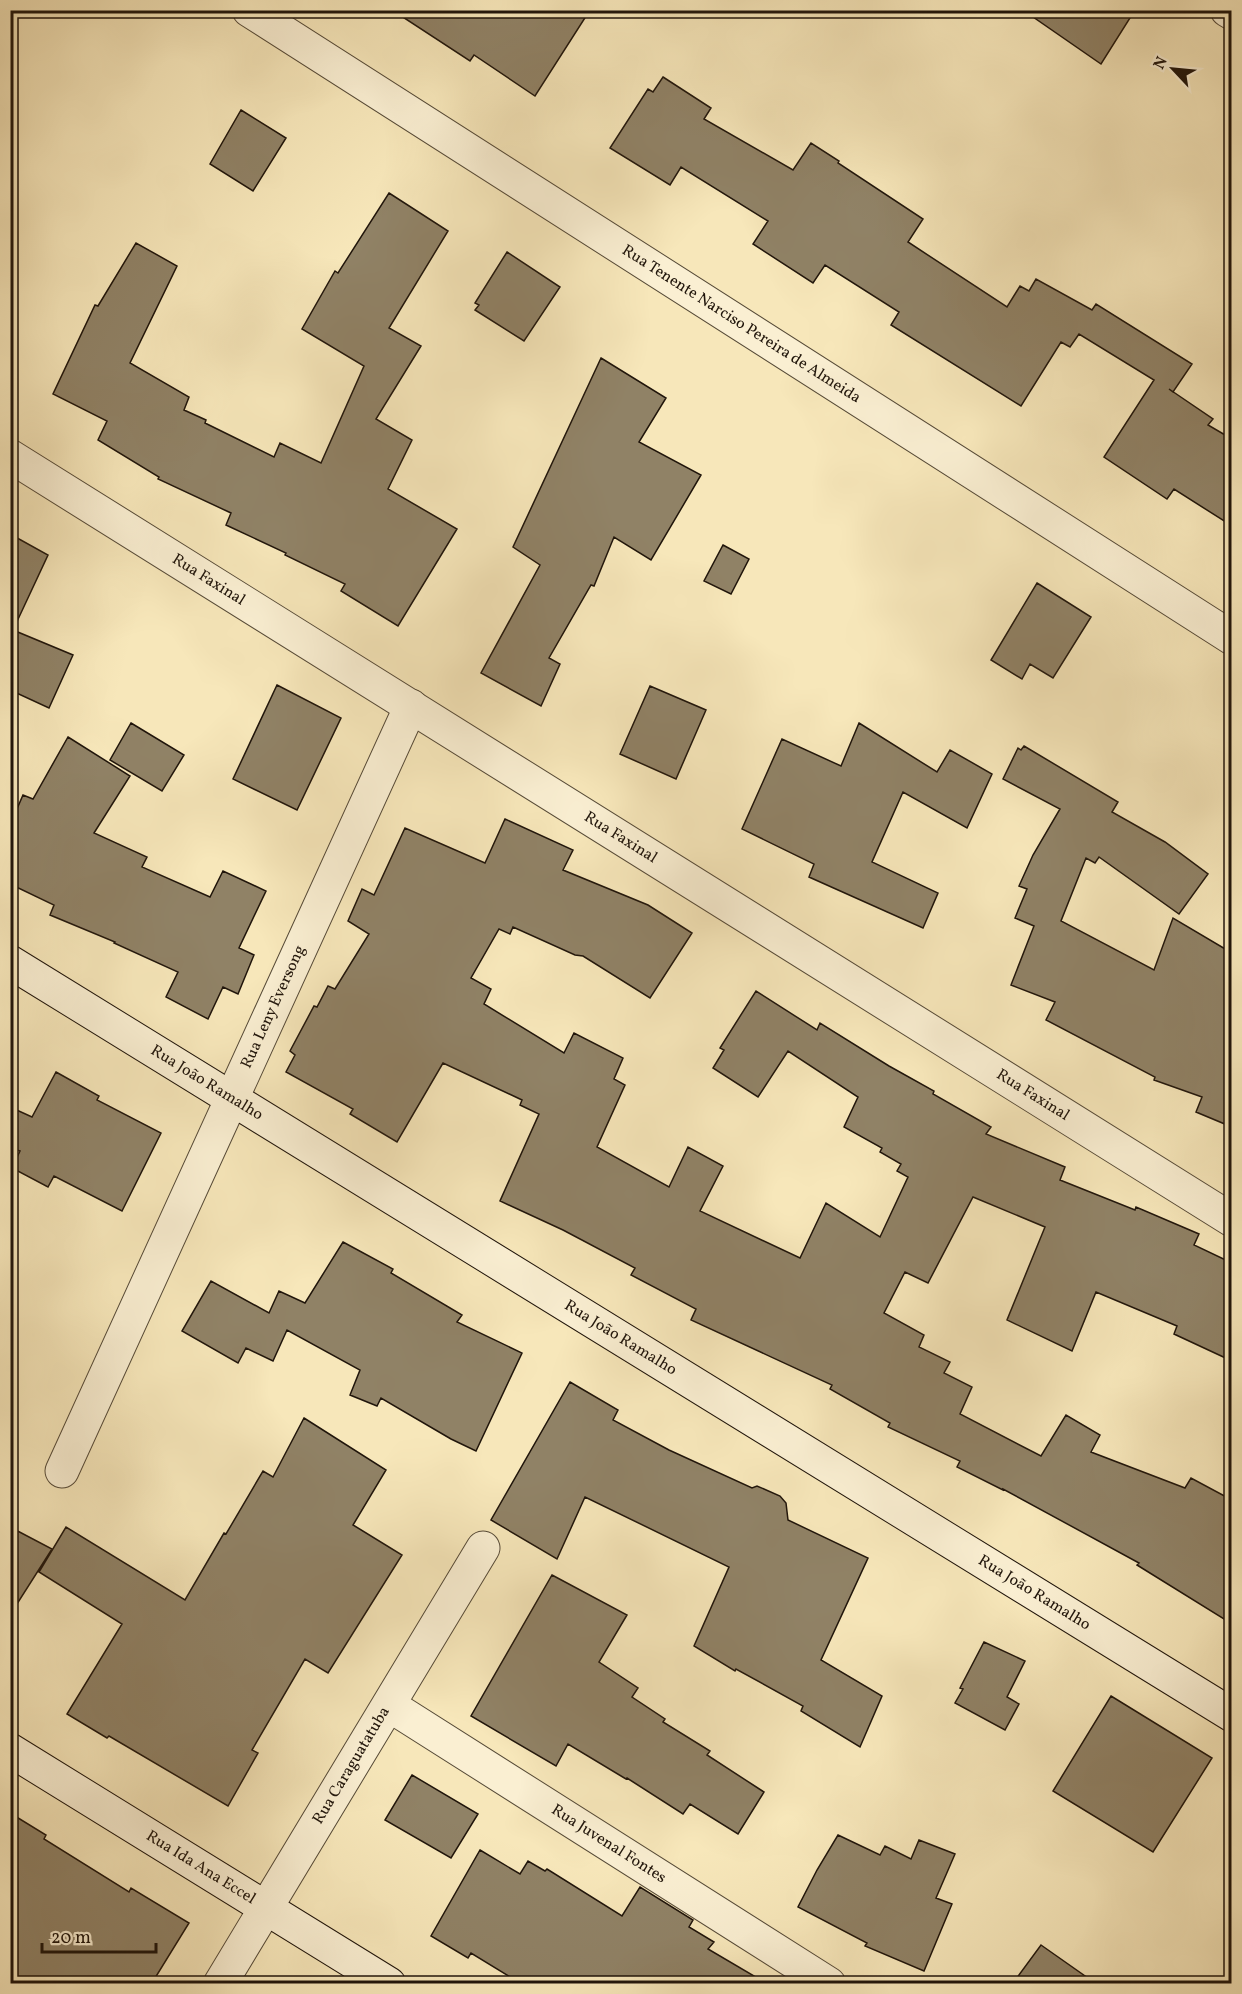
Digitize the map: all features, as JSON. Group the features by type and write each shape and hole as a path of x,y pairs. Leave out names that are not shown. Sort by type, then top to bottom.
{"street":[{"name":"Rua Tenente Narciso Pereira de Almeida","path":"249,10 1232,638"},
{"path":"1227,10 1232,13"},
{"name":"Rua Faxinal","path":"10,456 1232,1220"},
{"name":"Rua Leny Eversong","path":"62,1471 411,706"},
{"name":"Rua João Ramalho","path":"10,962 1232,1715"},
{"name":"Rua Caraguatatuba","path":"220,1983 483,1548"},
{"name":"Rua Juvenal Fontes","path":"389,1705 829,1983"},
{"name":"Rua Ida Ana Eccel","path":"10,1750 389,1983"}],"building":[{"path":"392,10 590,10 535,96 474,55 470,61"},
{"path":"1023,10 1135,10 1101,64"},
{"path":"663,77 711,108 704,119 793,170 811,143 839,161 838,163 923,219 908,242 1007,307 1020,286 1029,291 1036,279 1092,310 1096,304 1192,364 1173,392 1213,419 1208,425 1232,439 1232,526 1174,489 1167,499 1104,457 1154,380 1079,334 1070,347 1061,342 1021,406 891,325 899,312 825,265 813,283 753,244 768,221 681,167 670,185 610,148 648,89 653,92"},
{"path":"241,110 286,138 253,191 210,164"},
{"path":"389,193 448,231 389,328 421,346 376,419 412,440 388,489 457,529 398,626 341,591 345,584 226,525 231,513 158,479 159,477 98,440 107,421 53,394 95,305 98,306 136,243 177,266 130,363 189,397 184,410 206,420 205,423 274,457 280,443 321,463 364,366 302,329 335,271 338,273"},
{"path":"507,252 560,287 524,341 475,310 479,305 475,303"},
{"path":"601,358 666,398 639,442 701,475 651,560 614,537 594,586 591,585 549,658 560,664 541,706 481,673 540,565 513,547"},
{"path":"10,534 48,555 13,630 73,655 49,708 10,690"},
{"path":"723,545 749,559 731,594 704,581"},
{"path":"1037,583 1091,617 1053,678 1030,664 1022,679 991,660"},
{"path":"277,685 341,718 297,810 233,779"},
{"path":"650,686 706,710 676,779 620,754"},
{"path":"131,723 184,755 162,791 110,760"},
{"path":"859,723 937,772 950,750 992,774 967,828 903,792 872,862 938,893 923,928 809,877 814,864 742,829 782,739 841,766"},
{"path":"68,737 130,776 94,833 147,857 142,867 210,897 223,871 266,891 239,948 254,955 238,994 223,987 208,1019 166,997 178,972 50,915 54,905 10,884 10,825 23,795 33,799"},
{"path":"1024,746 1118,802 1112,812 1165,842 1208,874 1179,914 1099,857 1095,863 1086,858 1061,921 1154,970 1173,918 1232,953 1232,1127 1196,1112 1202,1097 1154,1080 1155,1077 1046,1020 1055,1002 1011,985 1034,926 1015,918 1027,889 1019,886 1033,855 1060,809 1003,779 1018,748 1021,750"},
{"path":"505,819 573,850 563,870 648,905 692,933 650,998 583,956 575,955 513,927 510,934 499,929 471,978 491,989 484,1004 564,1053 574,1033 623,1058 614,1079 625,1085 597,1147 669,1187 688,1147 723,1166 700,1211 800,1258 826,1203 880,1237 908,1177 897,1171 901,1164 880,1152 882,1148 844,1127 858,1097 788,1051 758,1097 713,1068 724,1050 720,1048 756,991 817,1030 820,1023 934,1091 933,1094 991,1127 986,1134 1065,1167 1060,1180 1135,1210 1136,1207 1199,1234 1194,1245 1232,1263 1232,1361 1174,1334 1177,1326 1096,1292 1072,1351 1007,1320 1045,1227 973,1197 928,1283 905,1272 884,1313 924,1335 919,1347 950,1362 944,1373 972,1387 960,1414 1041,1456 1066,1415 1100,1435 1091,1452 1185,1488 1191,1478 1232,1500 1232,1624 1137,1565 1139,1563 1003,1489 957,1467 960,1461 888,1427 890,1423 830,1389 832,1385 691,1320 696,1309 631,1275 635,1268 563,1230 500,1201 539,1114 520,1105 522,1100 443,1063 397,1142 350,1114 353,1109 286,1072 295,1055 290,1051 314,1006 317,1007 328,986 335,989 369,934 348,921 362,889 374,895 405,828 485,863"},
{"path":"56,1072 99,1096 97,1100 161,1133 122,1211 54,1176 48,1187 12,1168 20,1151 10,1148 10,1107 32,1117"},
{"path":"343,1242 393,1269 391,1273 462,1315 457,1322 522,1353 476,1451 381,1398 377,1406 350,1395 360,1370 287,1330 273,1361 246,1348 238,1363 182,1331 211,1281 269,1313 279,1291 305,1303"},
{"path":"570,1382 618,1410 613,1420 669,1450 752,1488 757,1486 780,1496 786,1503 788,1520 868,1558 821,1660 882,1696 860,1747 801,1711 803,1706 736,1669 735,1671 694,1646 729,1567 585,1497 557,1559 491,1520"},
{"path":"304,1418 386,1470 353,1525 402,1555 328,1673 305,1659 252,1750 258,1753 228,1806 67,1714 122,1624 39,1572 66,1527 185,1600 263,1471 273,1477"},
{"path":"10,1527 52,1549 10,1615"},
{"path":"552,1575 627,1615 599,1662 638,1688 632,1697 665,1719 663,1722 710,1751 707,1755 764,1792 738,1834 690,1804 683,1814 568,1744 556,1766 471,1716"},
{"path":"984,1642 1025,1661 1007,1697 1019,1704 1005,1730 955,1703 963,1689 960,1688"},
{"path":"1111,1696 1212,1758 1153,1852 1053,1791"},
{"path":"412,1775 478,1814 451,1858 385,1820"},
{"path":"10,1813 46,1835 44,1839 129,1892 131,1888 189,1923 152,1983 10,1983"},
{"path":"838,1835 880,1855 885,1846 911,1859 919,1840 955,1854 936,1898 952,1904 924,1971 865,1946 867,1943 798,1907"},
{"path":"480,1850 520,1874 528,1861 545,1871 547,1869 622,1916 640,1887 693,1920 689,1927 714,1942 708,1949 766,1983 520,1983 471,1953 468,1958 431,1936"},
{"path":"1041,1945 1095,1983 1013,1983"}]}
